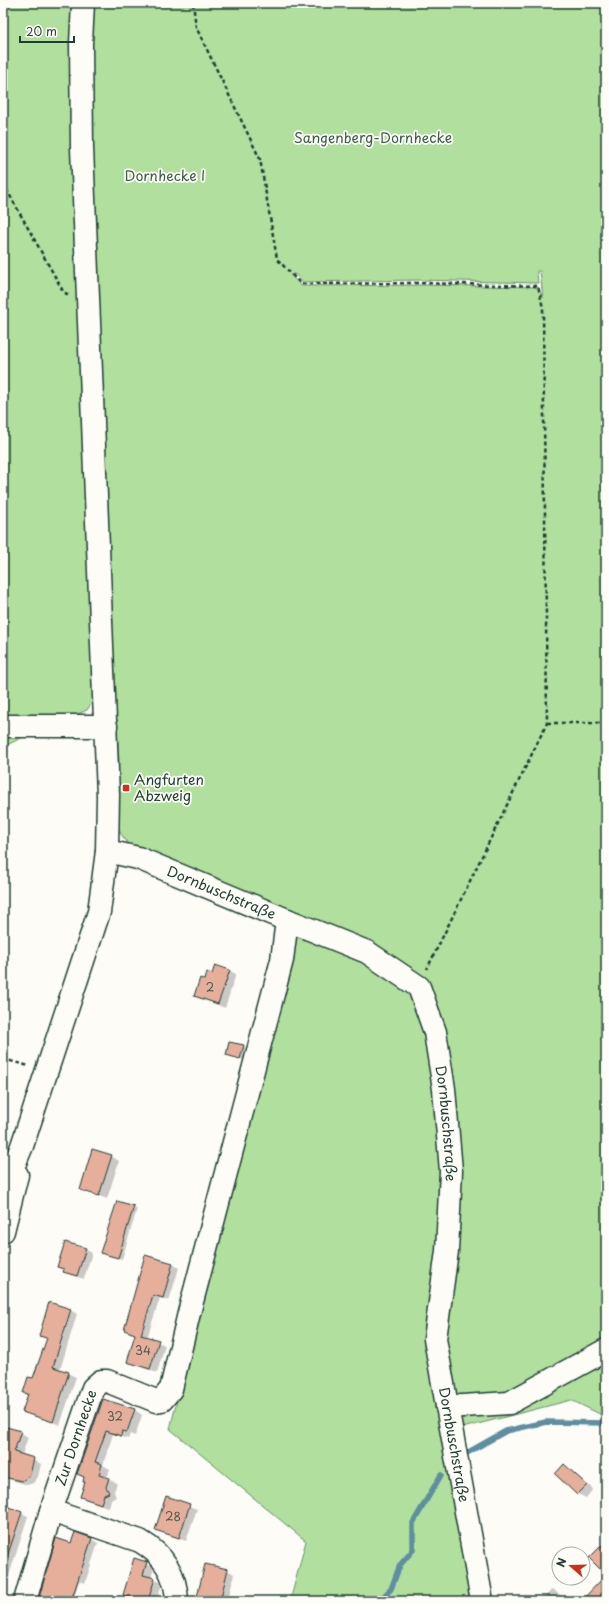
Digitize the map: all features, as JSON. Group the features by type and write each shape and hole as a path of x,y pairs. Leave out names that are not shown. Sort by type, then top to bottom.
{"street":[{"path":"3,1191 22,1146 99,912 107,851 108,795 106,726 82,148 81,43 83,3"},
{"path":"3,726 106,726"},
{"name":"Dornbuschstraße","path":"107,851 138,858 367,952 419,987 435,1032 444,1089 451,1171 447,1251 435,1339 464,1491 482,1601"},
{"name":"Zur Dornhecke","path":"25,1601 51,1511 89,1395 101,1381 107,1381 156,1401 162,1400 171,1389 282,960 287,920"},
{"path":"3,1231 14,1192 22,1146"},
{"path":"447,1408 509,1403 602,1358"},
{"path":"51,1511 140,1542 151,1548 167,1563 173,1575 177,1601"}],"path":[{"path":"194,3 196,27 260,158 277,260 301,284 420,283 538,286 543,308 547,723 419,987"},
{"path":"3,183 63,292 89,310"},
{"path":"547,723 606,723"},
{"path":"3,1059 47,1071"}],"green space":[{"path":"3,3 75,3 93,615 93,701 87,710 75,715 23,721 23,737 3,747"},
{"path":"91,3 606,3 606,1417 571,1400 447,1432 476,1601 290,1601 306,1541 170,1429 289,946 297,934 413,973 130,846 119,830 115,813 119,761 99,382 93,193","holes":["537,271 540,271 543,298 538,287 420,285 302,286 290,275 295,274 302,282 419,280 538,283"]}],"building":[{"path":"215,965 230,970 218,1004 194,996 200,978 205,980 207,972 212,974"},
{"path":"229,1042 244,1045 240,1059 226,1055"},
{"path":"92,1149 112,1155 99,1196 80,1190"},
{"path":"117,1201 134,1206 118,1258 100,1253"},
{"path":"65,1242 86,1248 77,1276 63,1272 64,1269 57,1267"},
{"path":"145,1255 173,1263 163,1298 153,1295 141,1335 159,1340 150,1369 127,1362 135,1334 124,1330"},
{"path":"49,1302 71,1309 53,1367 69,1372 53,1422 22,1412 28,1394 23,1393 28,1377 33,1378 47,1338 39,1336"},
{"path":"103,1399 135,1409 127,1432 122,1431 121,1436 106,1431 95,1462 102,1464 99,1475 109,1478 106,1487 109,1493 104,1495 101,1504 80,1497 85,1482 83,1482 84,1477 77,1474"},
{"path":"3,1426 21,1431 14,1452 34,1458 30,1475 22,1481 3,1477"},
{"path":"564,1464 587,1485 577,1495 555,1474"},
{"path":"166,1496 190,1504 179,1538 155,1530"},
{"path":"3,1505 22,1512 6,1560 3,1559"},
{"path":"75,1532 92,1538 71,1601 38,1601 56,1538 71,1543"},
{"path":"606,1541 606,1575 591,1560 591,1556"},
{"path":"134,1558 147,1562 143,1575 155,1578 148,1601 140,1601 123,1595"},
{"path":"205,1564 228,1569 220,1601 196,1601"},
{"path":"606,1575 606,1601 581,1601"}],"waterway":[{"path":"465,1454 506,1431 546,1422 606,1423"},
{"path":"379,1601 391,1589 400,1565 413,1550 413,1523 441,1475"}],"place":[{"name":"Angfurten Abzweig","path":"126,788"}],"park label":[{"name":"Sangenberg-Dornhecke","path":"373,138"},
{"name":"Dornhecke I","path":"165,176"}]}
